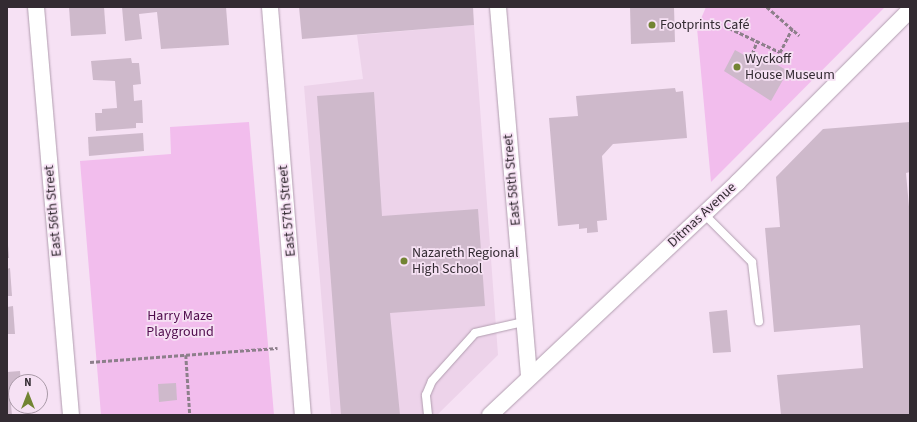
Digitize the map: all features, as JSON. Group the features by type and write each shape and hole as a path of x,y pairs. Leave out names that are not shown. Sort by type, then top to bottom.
{"street":[{"name":"East 56th Street","path":"36,7 71,415"},
{"name":"East 57th Street","path":"270,7 303,415"},
{"name":"East 58th Street","path":"498,7 523,322 529,376"},
{"name":"Ditmas Avenue","path":"490,415 529,376 704,214 910,10"}],"lane":[{"path":"704,214 752,262 759,322"},
{"path":"428,415 426,395 432,380 475,333 523,322"}],"path":[{"path":"767,7 799,35"},
{"path":"729,28 780,52"},
{"path":"777,58 792,29"},
{"path":"752,54 757,41"},
{"path":"90,362 277,348"},
{"path":"186,355 190,415"}],"shaded area":[{"name":"Nazareth Regional High School","path":"474,25 498,355 437,415 331,415 304,86 363,79 357,35"}],"green space":[{"path":"706,7 885,7 711,182 697,28"},
{"name":"Harry Maze Playground","path":"249,122 274,415 101,415 80,161 171,154 170,127"}],"building":[{"path":"69,7 104,7 106,34 71,36"},
{"path":"122,7 226,7 229,45 161,49 157,12 139,14 142,39 125,41"},
{"path":"299,7 473,7 474,25 302,39"},
{"name":"Footprints Café","path":"630,7 674,7 675,42 631,44"},
{"path":"735,50 757,62 760,55 788,71 771,101 724,71"},
{"path":"131,58 132,63 139,63 141,84 133,85 134,101 142,100 143,123 136,123 136,128 96,131 95,113 102,113 102,109 117,108 115,81 93,80 91,61"},
{"path":"675,88 676,92 683,91 687,138 613,144 602,156 607,220 597,221 598,232 587,233 587,228 579,229 579,224 558,226 549,118 578,116 576,96"},
{"name":"Nazareth Regional High School","path":"374,92 382,216 478,209 485,306 390,313 400,415 341,415 317,96"},
{"path":"910,122 910,172 906,173 910,218 910,415 781,415 777,375 863,368 860,325 774,332 765,228 780,227 776,177 823,129"},
{"path":"143,133 144,151 89,156 88,137"},
{"path":"8,245 9,258 7,258"},
{"path":"10,268 12,296 7,296 7,269"},
{"path":"13,306 15,334 7,334 7,307"},
{"path":"727,310 731,352 713,353 709,312"},
{"path":"20,371 20,374 8,374 8,414 12,415 7,415 7,372"},
{"path":"176,383 177,400 159,402 158,384"}],"place":[{"name":"Footprints Café","path":"652,25"},
{"name":"Wyckoff House Museum","path":"737,67"},
{"name":"Nazareth Regional High School","path":"404,261"}]}
